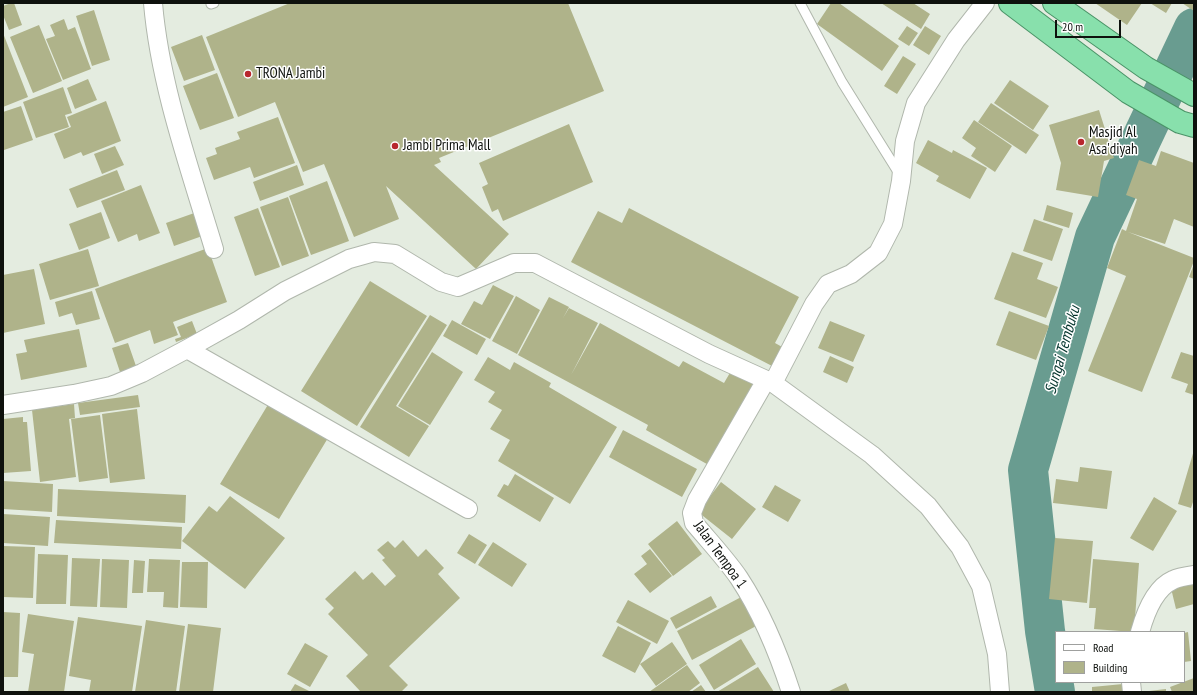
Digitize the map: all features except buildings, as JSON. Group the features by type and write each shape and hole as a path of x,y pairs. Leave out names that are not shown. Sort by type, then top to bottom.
{"highway":[{"path":"1010,3 1128,92 1187,124"},
{"path":"1054,3 1146,68 1194,95"}],"street":[{"path":"153,3 155,29 175,122 214,249"},
{"name":"Jalan Tempoa 1","path":"790,692 785,673 760,614 738,577 694,524 692,513 697,500 769,382 814,304 828,284 851,274 878,253 893,224 902,178 905,141 916,104 956,40 985,3"},
{"path":"3,405 74,394 111,386 142,372 239,320 285,291 349,259 374,252 395,254 441,282 458,287 514,263 535,262 709,354 769,382 872,455 928,506 960,547 981,586 997,654 1000,692"},
{"path":"187,348 468,509"},
{"path":"1140,631 1148,610 1164,586 1173,580 1194,575"}],"lane":[{"path":"800,3 842,82 902,178"}],"waterway":[{"name":"Sungai Tembuku","path":"1055,692 1045,631 1028,470 1095,237 1194,28"}],"place":[{"name":"TRONA Jambi","path":"248,74"},
{"name":"Masjid Al Asa'diyah","path":"1081,142"},
{"name":"Jambi Prima Mall","path":"395,146"}]}
